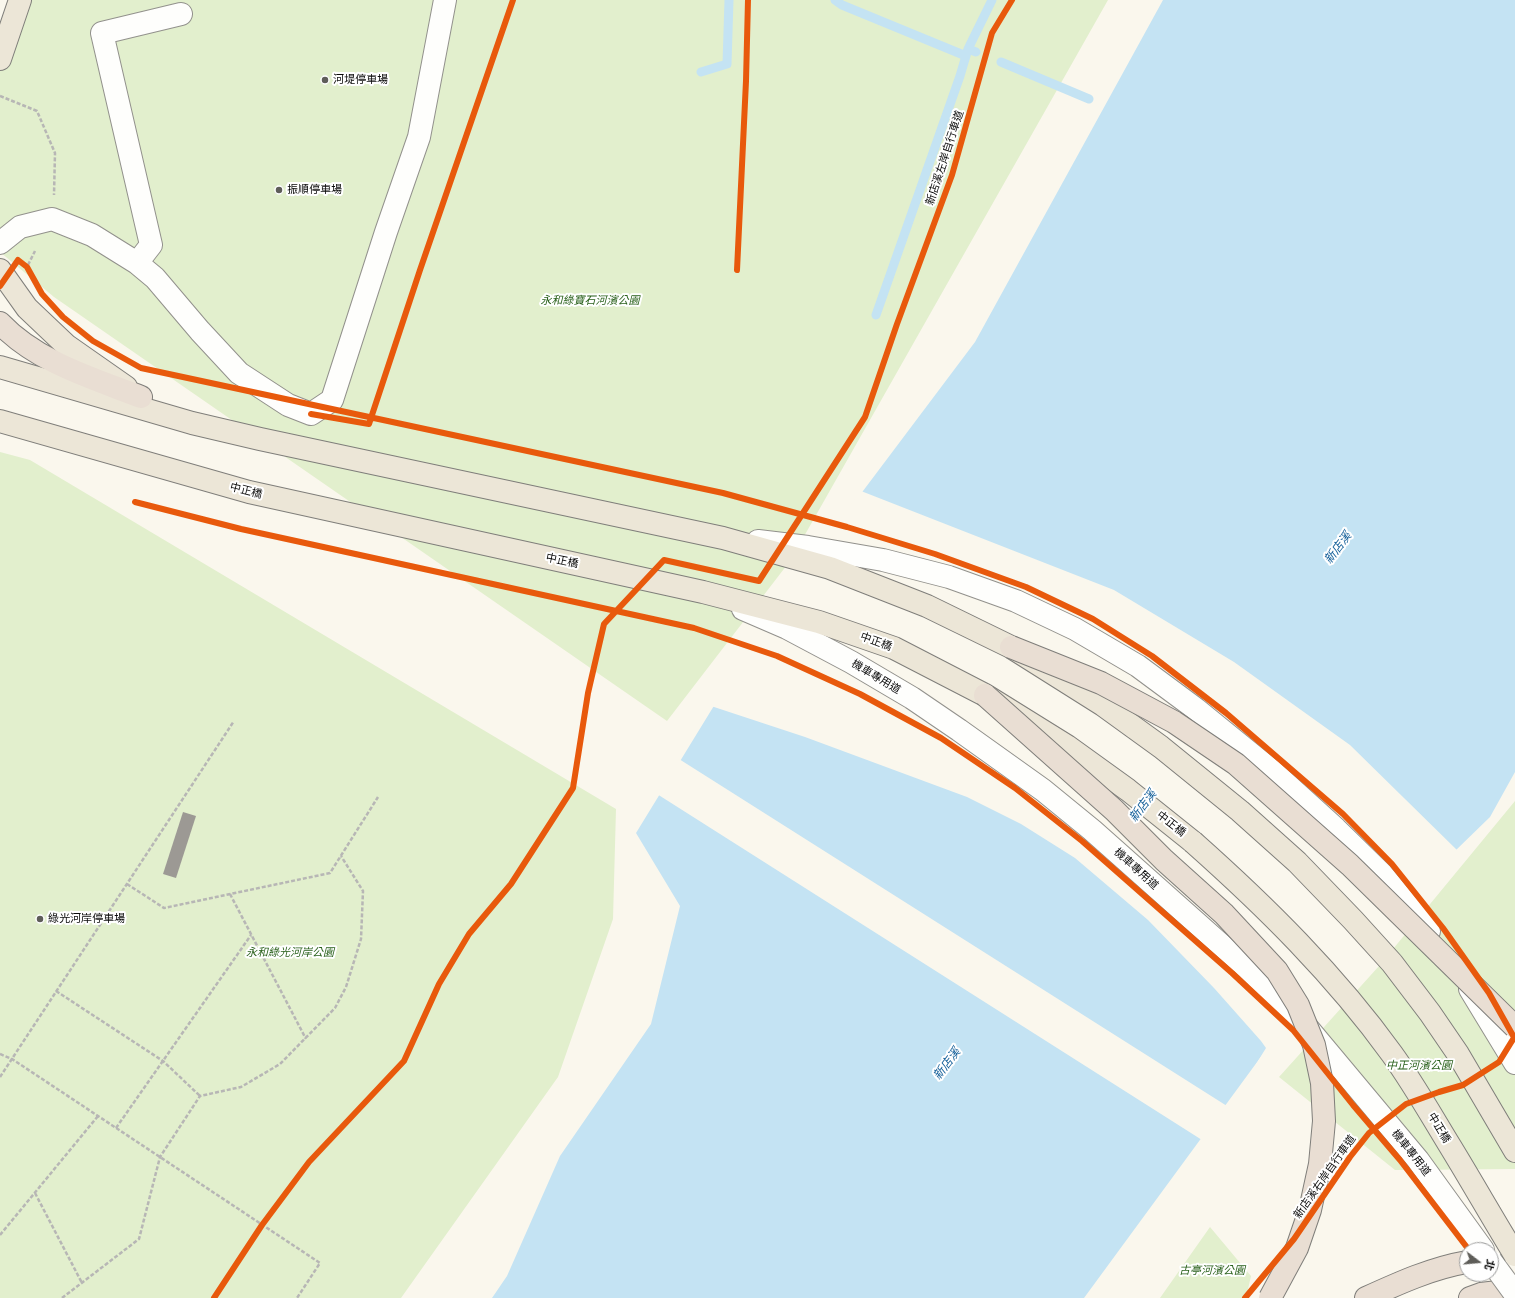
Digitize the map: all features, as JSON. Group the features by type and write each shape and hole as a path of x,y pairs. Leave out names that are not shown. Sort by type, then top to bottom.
{"highway":[{"path":"0,323 10,334 58,365 141,397"},
{"path":"1011,647 1101,683 1174,722 1236,764 1350,865 1515,1027"},
{"path":"985,695 1114,810 1164,860 1224,914 1277,971 1298,1005 1314,1045 1322,1083 1324,1121 1320,1164 1310,1210 1297,1248 1270,1298"},
{"path":"1499,1256 1515,1255"},
{"path":"1366,1298 1408,1279 1459,1263"},
{"path":"1470,1298 1481,1294 1515,1290"}],"main road":[{"path":"0,59 20,0"},
{"path":"0,270 27,308 66,345 141,397 260,439"},
{"path":"0,367 192,423 260,439 723,538 830,568 927,606 1011,647 1104,705 1161,747 1240,811 1297,862 1392,962 1458,1054 1515,1151"},
{"name":"中正橋","path":"0,421 249,492 703,592 818,622 894,648 985,695 1067,746 1128,790 1193,842 1244,888 1295,940 1346,996 1391,1053 1415,1088 1515,1255"}],"lane":[{"path":"0,243 20,227 52,219 92,236 136,263 155,278 200,331 239,373 288,405 311,414 332,400 386,232 419,137 445,0"},
{"path":"136,263 151,245 102,33 181,14"},
{"path":"723,538 815,548 883,560 949,577 1016,601 1075,629 1138,666 1196,709 1271,770 1336,829 1381,874 1429,931 1456,969 1478,1001 1515,1063"},
{"name":"機車專用道","path":"703,592 787,628 851,662 912,698 1044,790 1092,830 1246,967 1306,1026 1418,1160 1477,1242"},
{"path":"1499,1271 1515,1294"}],"path":[{"path":"0,96 37,111 55,154 52,219"},
{"path":"22,264 27,267 31,274"},
{"path":"0,1077 234,720"},
{"path":"127,884 164,908 330,873 378,797"},
{"path":"62,1298 139,1239 160,1157 200,1096 241,1087 280,1064 335,1008 346,987 361,939 363,891 341,856"},
{"path":"230,894 306,1039"},
{"path":"116,1128 251,935"},
{"path":"56,991 163,1061 200,1096"},
{"path":"0,1054 12,1059 320,1263 297,1298"},
{"path":"0,1235 98,1116"},
{"path":"35,1192 82,1283"},
{"path":"258,1232 262,1225"}],"green space":[{"name":"永和綠寶石河濱公園","path":"9,0 1108,0 790,561 667,721 54,297 0,252 0,32"},
{"name":"永和綠光河岸公園","path":"0,452 30,460 616,809 613,919 558,1077 401,1298 0,1298"},
{"name":"中正河濱公園","path":"1515,801 1515,1169 1395,1170 1279,1077 1379,966"},
{"name":"古亭河濱公園","path":"1210,1227 1251,1276 1246,1298 1160,1298"}],"water":[{"name":"新店溪","path":"1163,0 1515,0 1515,772 1490,817 1383,921 1285,1024 1084,1298 492,1298 507,1276 560,1156 651,1024 680,906 636,833 769,616 975,342"}],"pier":[{"path":"861,491 1114,590 1234,662 1350,745 1458,851 1385,923 1286,1026 1245,1082 1266,1048 1261,1041 1214,988 1148,920 1075,858 1021,824 967,797 805,737 711,706 767,615"},
{"path":"679,759 1227,1106 1202,1140 657,794"}],"building":[{"path":"183,812 196,816 176,878 163,874"}],"waterway":[{"path":"701,72 727,64 729,0"},
{"path":"835,0 842,5 966,56"},
{"path":"968,49 992,0"},
{"path":"876,315 960,76 968,49 976,52"},
{"path":"1001,62 1089,99"}],"cycle path":[{"path":"311,414 369,424 420,270 513,0"},
{"path":"737,270 746,81 748,0"},
{"name":"新店溪左岸自行車道","path":"214,1298 262,1225 309,1162 404,1061 439,984 469,934 511,884 573,788 588,693 604,624 664,560 759,581 865,417 897,324 952,175 992,33 1012,0"},
{"path":"0,286 18,260 27,267 42,294 63,317 93,341 141,368 723,493 847,527 935,554 1026,587 1093,619 1152,656 1226,713 1343,814 1392,864 1443,928 1489,993 1515,1039"},
{"path":"135,502 241,529 694,628 777,656 860,694 941,738 1015,788 1082,841 1232,973 1293,1030 1353,1105 1400,1160 1463,1242"},
{"name":"新店溪右岸自行車道","path":"1245,1298 1294,1239 1350,1157 1369,1133 1406,1104 1463,1085 1499,1062 1515,1036"}],"place":[{"name":"河堤停車場","path":"325,80"},
{"name":"振順停車場","path":"279,190"},
{"name":"綠光河岸停車場","path":"40,919"}]}
